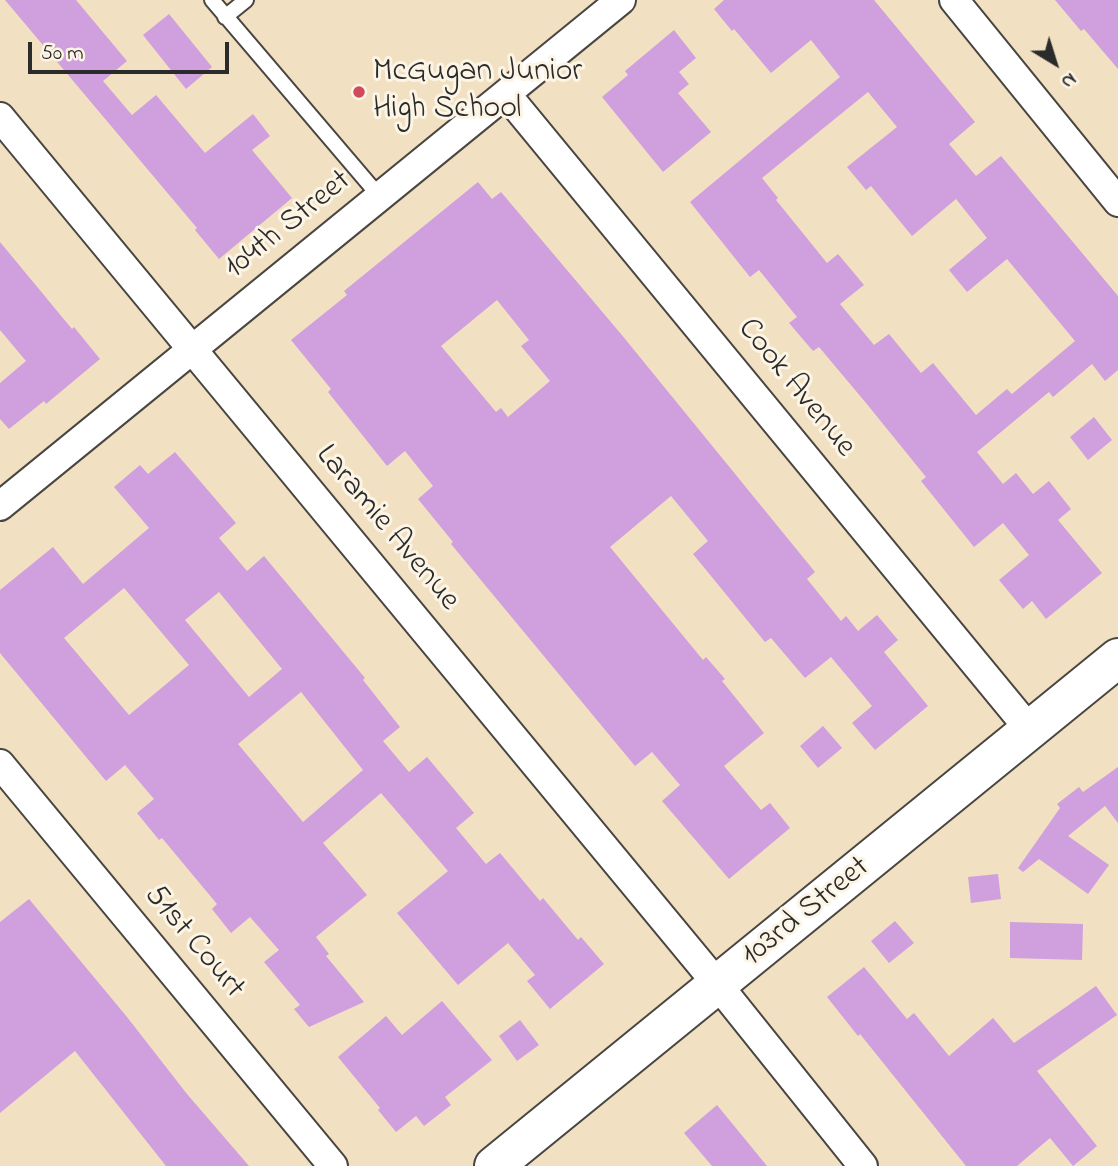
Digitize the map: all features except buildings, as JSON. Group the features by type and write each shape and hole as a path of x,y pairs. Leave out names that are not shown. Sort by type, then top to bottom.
{"main road":[{"name":"103rd Street","path":"495,1166 1118,658"}],"street":[{"name":"104th Street","path":"0,506 621,0"},
{"path":"954,0 1118,202"},
{"name":"Cook Avenue","path":"506,94 1030,730"},
{"name":"Laramie Avenue","path":"0,117 718,985 863,1166"},
{"name":"51st Court","path":"0,764 333,1166"}],"lane":[{"path":"212,0 380,197"},
{"path":"225,17 246,0"}],"place":[{"name":"McGugan Junior High School","path":"359,92"}]}
